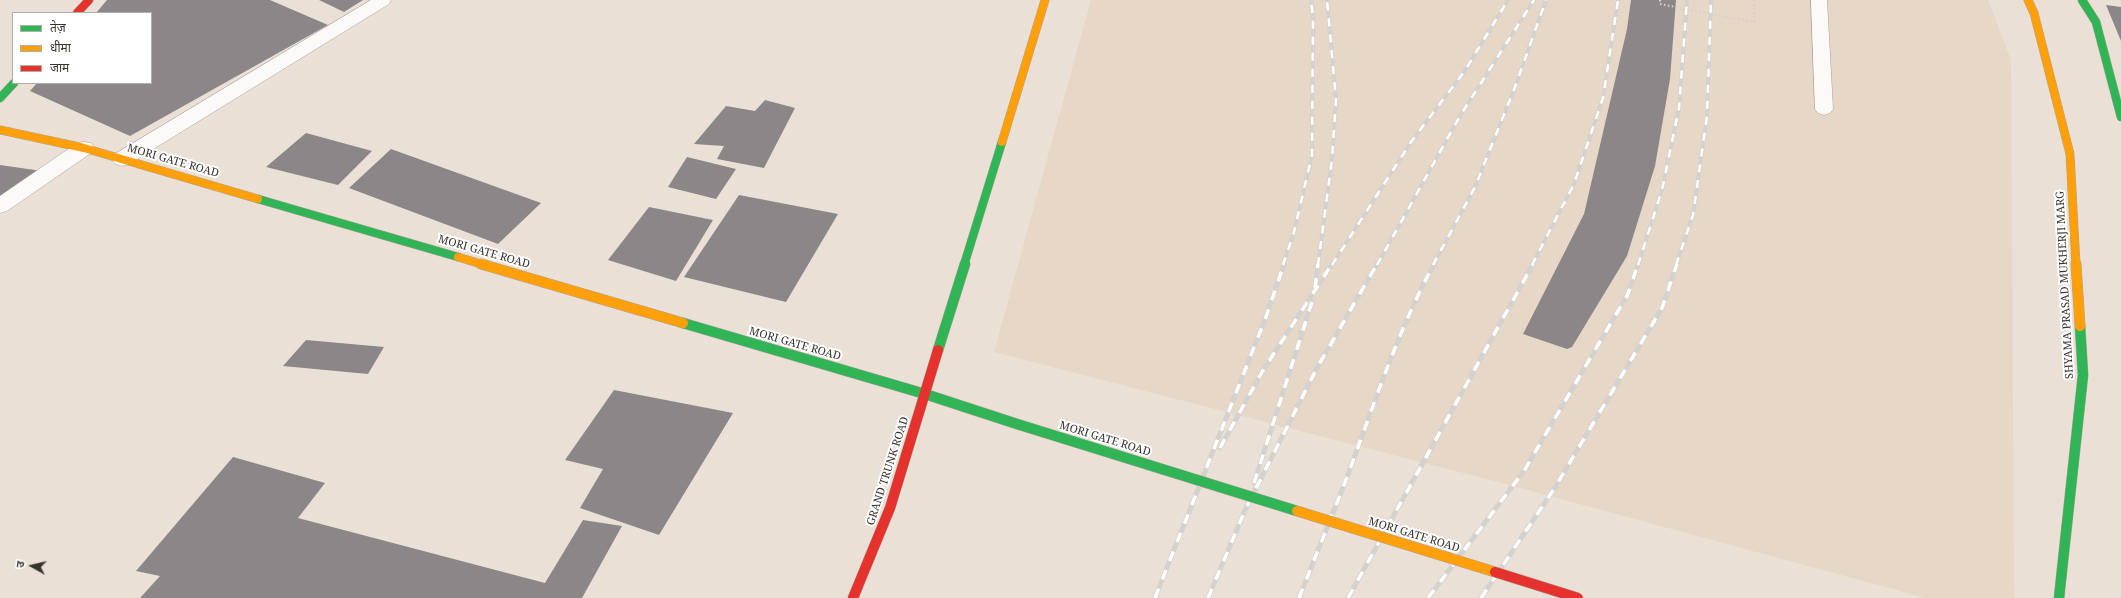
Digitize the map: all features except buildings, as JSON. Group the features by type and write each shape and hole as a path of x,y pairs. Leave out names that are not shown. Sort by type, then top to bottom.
{"street":[{"path":"78,12 89,0"},
{"path":"122,159 383,0"},
{"name":"GRAND TRUNK ROAD","path":"853,598 890,508 1046,0"},
{"name":"SHYAMA PRASAD MUKHERJI MARG","path":"2028,0 2034,13 2070,154 2083,375 2059,598"},
{"path":"2082,0 2096,22 2121,117"},
{"path":"0,98 13,84"},
{"name":"MORI GATE ROAD","path":"0,130 84,148 925,394 1017,424 1578,598"},
{"path":"0,206 84,148"}],"lane":[{"path":"1820,0 1824,109"}],"path":[{"path":"1660,0 1660,4 1754,22 1754,0"}],"shaded area":[{"path":"1091,0 1988,0 2011,60 2014,598 1926,598 1502,483 994,352"}],"railway":[{"path":"1283,265 1294,232 1312,155 1313,18 1311,0"},
{"path":"1318,265 1332,159 1336,100 1327,0"},
{"path":"1332,265 1411,142 1464,72 1508,0"},
{"path":"1377,265 1460,116 1534,0"},
{"path":"1433,265 1475,187 1515,87 1546,0"},
{"path":"1532,265 1574,184 1603,98 1618,0"},
{"path":"1638,265 1662,190 1679,108 1687,0"},
{"path":"1676,265 1693,215 1707,116 1711,0"},
{"path":"1155,598 1266,317 1284,264"},
{"path":"1315,288 1318,264"},
{"path":"1220,448 1262,372 1332,264"},
{"path":"1208,598 1246,508 1317,368 1377,264"},
{"path":"1299,598 1344,485 1396,345 1420,291 1434,264"},
{"path":"1348,598 1533,264"},
{"path":"1428,598 1524,471 1628,294 1638,264"},
{"path":"1481,598 1554,489 1662,308 1677,264"},
{"path":"1254,483 1312,302"}],"traffic: fast":[{"path":"2082,0 2096,22 2121,117"},
{"path":"0,98 13,84"},
{"path":"938,350 1002,142"},
{"path":"258,199 458,257"},
{"path":"683,323 925,394 1017,424"},
{"path":"2059,598 2083,375 2080,326"},
{"path":"1017,424 1297,511"}],"traffic: slow":[{"path":"1002,142 1045,0"},
{"path":"2028,0 2034,13 2070,154 2080,326"},
{"path":"0,130 84,148 258,199"},
{"path":"458,257 683,323"},
{"path":"1297,511 1495,572"}],"traffic: jam":[{"path":"78,12 89,0"},
{"path":"853,598 890,508 938,350"},
{"path":"1495,572 1578,598"}]}
